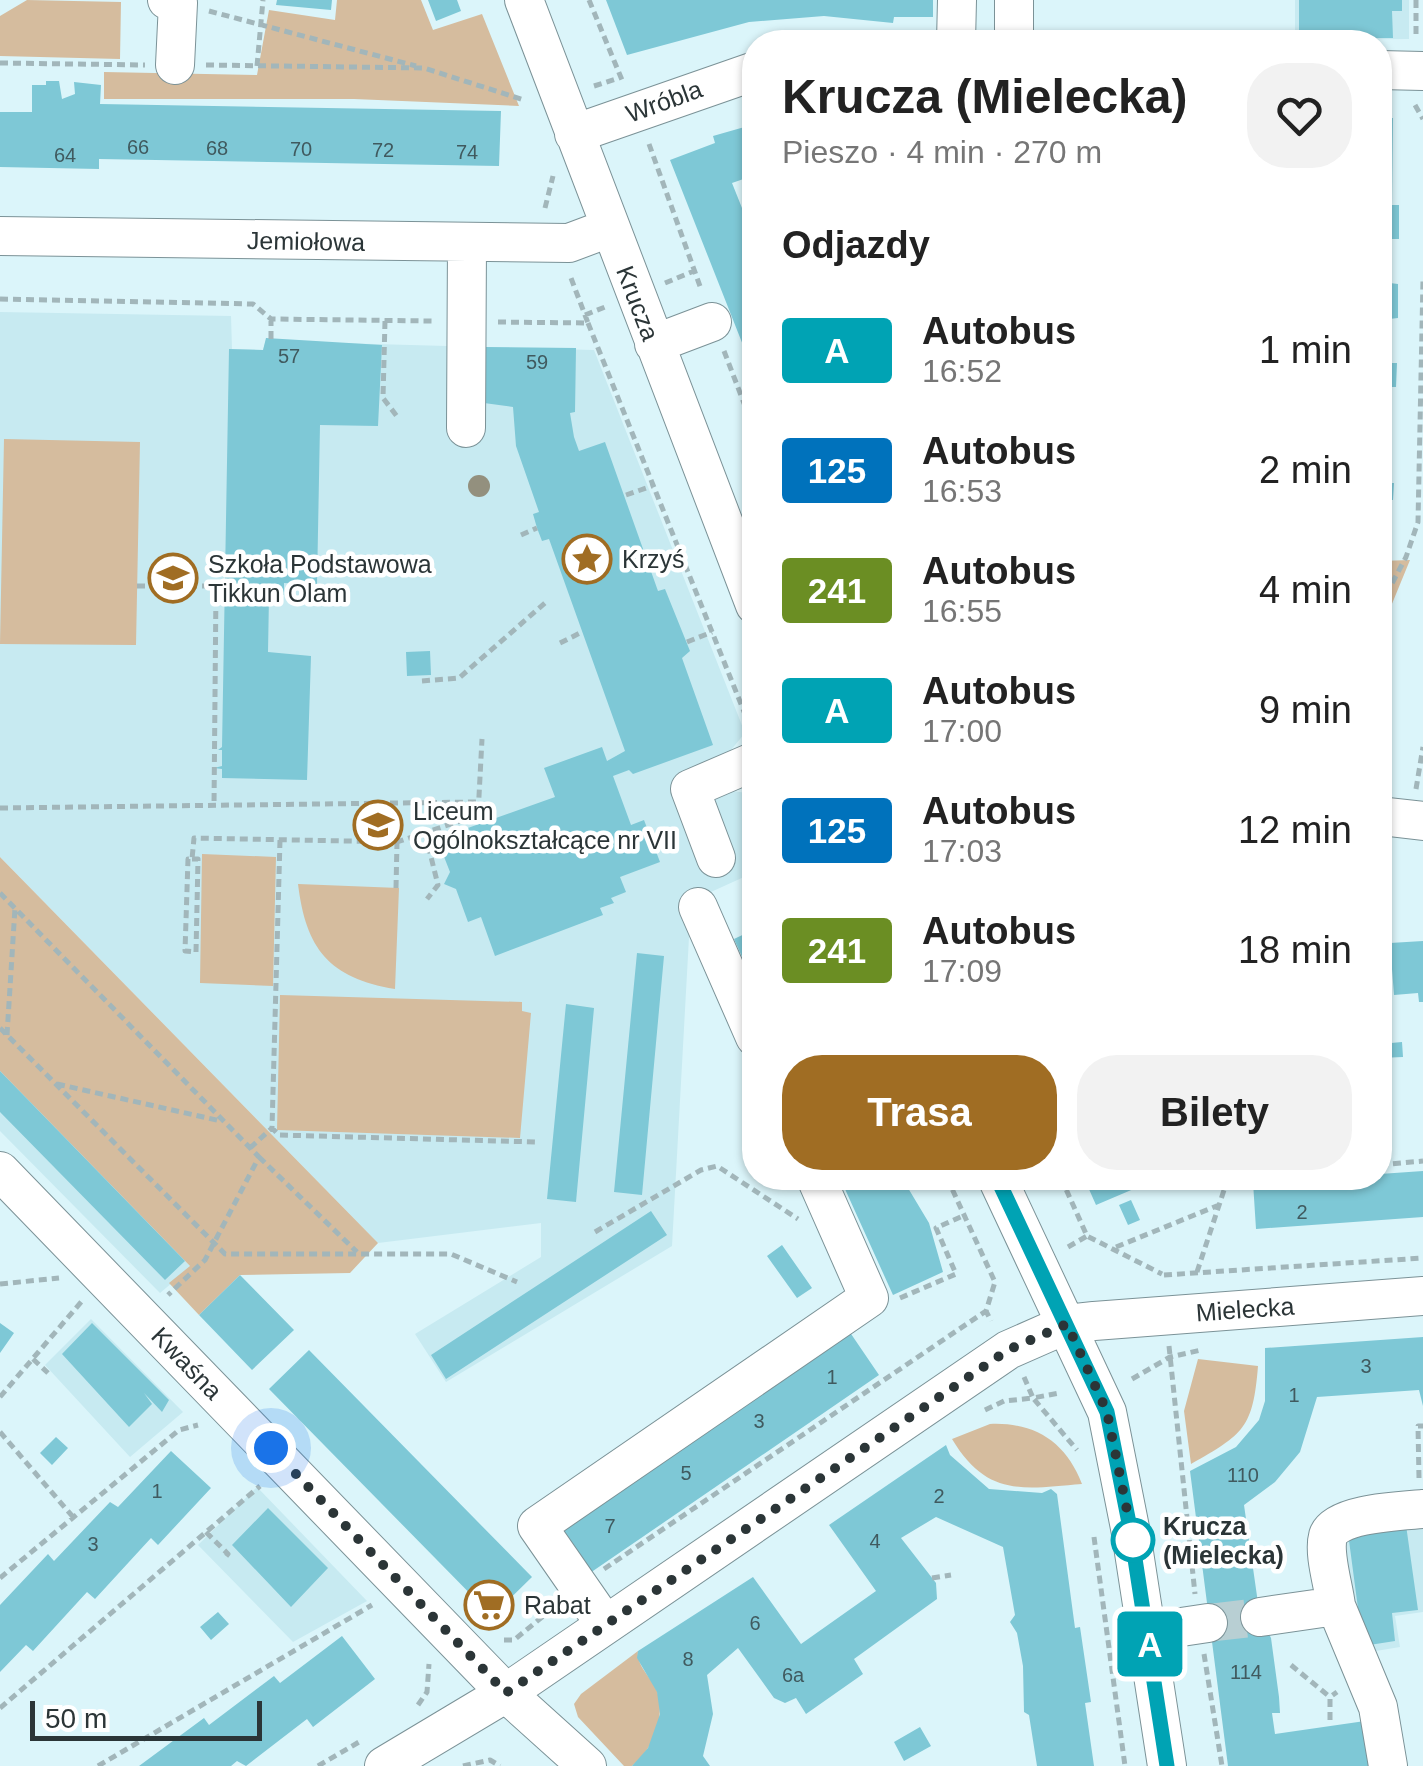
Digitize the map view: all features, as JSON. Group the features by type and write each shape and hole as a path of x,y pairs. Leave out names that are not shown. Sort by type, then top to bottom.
{"street":[{"name":"Krucza","path":"524,0 742,571"},
{"path":"956,30 957,0"},
{"path":"1014,0 1014,30"},
{"path":"172,2 175,65"},
{"path":"1392,70 1423,71"},
{"name":"Wróbla","path":"574,134 742,76"},
{"name":"Jemiołowa","path":"0,236 467,244 569,242 609,228"},
{"path":"466,428 467,244"},
{"path":"654,344 712,322"},
{"path":"716,858 690,789 742,767"},
{"path":"1392,817 1423,821"},
{"path":"698,907 742,1007"},
{"name":"Kwaśna","path":"0,1171 506,1693 586,1766"},
{"path":"1003,1190 1107,1412 1148,1632 1167,1766"},
{"path":"605,1624 537,1526 868,1298 823,1194"},
{"name":"Mielecka","path":"376,1752 506,1693 1008,1350 1067,1324 1423,1296"},
{"path":"1388,1766 1378,1707 1336,1606 1328,1537 1346,1519 1422,1520"},
{"path":"1260,1617 1336,1606"},
{"path":"1148,1632 1204,1624"}],"path":[{"path":"257,66 262,0"},
{"path":"589,0 619,78 628,88"},
{"path":"172,2 424,68 515,94 530,104"},
{"path":"0,63 424,68"},
{"path":"579,90 619,78"},
{"path":"646,135 742,399"},
{"path":"568,270 742,706"},
{"path":"654,288 694,271"},
{"path":"1392,583 1418,522 1423,280"},
{"path":"0,299 254,304 271,318 588,323"},
{"path":"585,315 616,302"},
{"path":"271,318 271,338"},
{"path":"385,321 383,398 399,419"},
{"path":"626,495 653,485"},
{"path":"521,535 537,528"},
{"path":"137,586 225,586"},
{"path":"214,806 216,586"},
{"path":"422,681 459,678 545,603"},
{"path":"687,642 712,632"},
{"path":"560,642 580,634"},
{"path":"192,859 194,838 397,842 478,815 482,739"},
{"path":"0,808 477,802"},
{"path":"424,833 438,885 426,899"},
{"path":"250,1148 272,1128 280,840"},
{"path":"396,888 397,842"},
{"path":"188,859 192,859 198,859 196,952 185,951 188,859"},
{"path":"0,893 357,1252"},
{"path":"7,1035 15,908"},
{"path":"0,1028 225,1254 451,1254 517,1282"},
{"path":"54,1084 224,1121"},
{"path":"272,1128 279,1135 536,1142"},
{"path":"142,1317 205,1260 259,1157"},
{"path":"1392,1164 1423,1162"},
{"path":"595,1232 702,1170 718,1166 742,1183"},
{"path":"752,1190 795,1220 823,1194"},
{"path":"526,1631 579,1586 986,1310 995,1282 953,1190"},
{"path":"1067,1190 1088,1236 1164,1274 1423,1258"},
{"path":"1197,1272 1224,1190"},
{"path":"1116,1247 1219,1205"},
{"path":"868,1298 890,1303 956,1274 936,1228 965,1215"},
{"path":"1058,1252 1088,1236"},
{"path":"1164,1274 1164,1291"},
{"path":"0,1284 57,1281 62,1276"},
{"path":"0,1398 84,1299"},
{"path":"986,1310 995,1328"},
{"path":"1168,1338 1222,1766"},
{"path":"1132,1379 1170,1357"},
{"path":"33,1358 48,1372"},
{"path":"1022,1375 1034,1398 1071,1438 1084,1462"},
{"path":"1034,1398 1066,1391"},
{"path":"0,1578 178,1430 200,1424"},
{"path":"1422,1520 1418,1426 1423,1426"},
{"path":"0,1432 73,1518"},
{"path":"0,1708 265,1482"},
{"path":"1093,1530 1125,1766"},
{"path":"206,1532 228,1554 224,1559"},
{"path":"932,1578 951,1575"},
{"path":"98,1766 369,1606 382,1603"},
{"path":"416,1710 428,1692 430,1650"},
{"path":"1291,1665 1330,1697"},
{"path":"318,1766 376,1752"},
{"path":"463,1766 490,1760 500,1766"}],"shaded area":[{"path":"27,0 121,2 120,59 0,56 0,16"},
{"path":"337,0 421,0 433,30 482,14 519,106 354,99 104,99 104,72 257,75 269,10 335,20"},
{"path":"1295,0 1409,0 1409,39 1392,39 1392,30 1295,30"},
{"name":"Liceum Ogólnokształcące nr VII","path":"0,312 231,316 232,349 263,350 266,341 594,350 742,725 742,737 721,762 732,791 742,792 742,878 691,901 672,1246 446,1382 415,1334 541,1257 541,1223 378,1243 0,857"},
{"path":"4,439 140,442 136,645 0,644"},
{"path":"1410,560 1392,604 1392,561"},
{"path":"202,854 276,857 273,986 200,983"},
{"path":"0,857 378,1243 350,1273 240,1275 199,1315 169,1283 190,1266 0,1071"},
{"path":"298,884 399,888 395,989 353,977 325,957 307,926"},
{"path":"280,995 522,1002 522,1011 531,1013 520,1138 277,1130"},
{"path":"0,1071 191,1267 160,1293 0,1131"},
{"path":"91,1319 183,1412 130,1457 45,1365"},
{"path":"1198,1359 1258,1366 1253,1403 1243,1427 1223,1445 1191,1464 1184,1411"},
{"path":"990,1424 1021,1427 1047,1438 1067,1457 1082,1484 1008,1485 979,1471 952,1439"},
{"path":"257,1487 367,1601 293,1642 198,1545"},
{"path":"1423,1512 1423,1612 1395,1616 1400,1647 1358,1654 1341,1526"},
{"path":"638,1651 658,1694 660,1714 645,1752 632,1766 624,1766 578,1717 574,1704 581,1694"}],"building":[{"path":"277,0 332,0 331,10 276,5"},
{"path":"428,0 457,0 461,11 436,21"},
{"path":"606,0 933,0 933,17 894,17 893,23 824,16 749,22 627,55"},
{"path":"1299,0 1402,0 1402,11 1392,11 1393,38 1392,30 1299,30"},
{"path":"46,81 59,81 62,99 75,94 74,82 101,85 100,104 501,111 499,166 99,159 99,169 0,167 0,112 32,112 32,85 46,85"},
{"path":"742,128 742,180 732,183 742,208 742,343 670,160 715,143 713,136"},
{"path":"1392,205 1399,205 1399,239 1392,239"},
{"path":"1392,283 1398,284 1398,318 1392,319"},
{"path":"266,338 382,345 378,426 320,425 317,585 284,583 284,595 269,596 268,652 311,656 307,780 222,778 222,769 214,768 222,766 222,750 218,750 222,747 229,349 263,350"},
{"path":"484,347 576,348 575,412 570,413 574,437 579,451 605,442 658,591 665,589 690,651 682,658 713,745 633,774 629,770 613,776 631,825 644,820 660,862 620,877 626,892 611,898 614,903 600,908 603,915 495,956 481,917 468,922 456,889 444,884 450,872 437,839 555,797 544,768 602,747 607,761 625,751 549,539 542,541 537,528 533,514 539,512 516,446 513,407 484,403"},
{"path":"1392,363 1397,363 1396,387 1392,387"},
{"path":"430,651 431,675 407,676 406,652"},
{"path":"742,935 742,957 734,939"},
{"path":"1423,941 1423,1002 1419,1002 1418,993 1394,995 1392,943"},
{"path":"637,953 664,956 642,1195 614,1192"},
{"path":"566,1004 594,1008 576,1202 547,1199"},
{"path":"1402,1042 1403,1057 1392,1057 1392,1043"},
{"path":"0,1071 185,1261 165,1280 0,1112"},
{"path":"1423,1171 1423,1217 1256,1229 1254,1190 1392,1190 1392,1173"},
{"path":"845,1190 909,1190 929,1223 943,1272 893,1295"},
{"path":"1089,1190 1131,1190 1096,1205"},
{"path":"1131,1200 1140,1220 1128,1225 1119,1205"},
{"path":"651,1211 667,1235 446,1379 431,1355"},
{"path":"782,1245 812,1288 797,1298 767,1256"},
{"path":"240,1275 294,1330 252,1370 199,1315"},
{"path":"0,1323 14,1333 0,1353"},
{"path":"92,1323 169,1400 162,1412 144,1393 152,1404 129,1427 62,1354"},
{"path":"847,1328 879,1375 590,1573 558,1526"},
{"path":"1423,1337 1423,1406 1419,1390 1317,1397 1300,1452 1275,1482 1244,1505 1260,1617 1271,1638 1279,1697 1280,1713 1272,1713 1275,1734 1365,1721 1369,1766 1228,1766 1190,1471 1236,1447 1259,1420 1265,1401 1265,1348"},
{"path":"309,1350 532,1577 492,1616 269,1389"},
{"path":"56,1437 68,1448 52,1465 40,1453"},
{"path":"946,1445 950,1455 989,1489 1042,1493 1051,1489 1057,1494 1075,1628 1080,1627 1091,1702 1085,1703 1094,1766 1037,1766 1029,1715 1024,1712 1023,1666 1017,1633 1010,1622 1015,1615 1003,1547 936,1517 901,1538 936,1583 937,1599 854,1659 863,1674 806,1714 796,1698 785,1703 774,1698 738,1648 707,1675 713,1714 703,1756 710,1766 632,1766 648,1748 660,1714 657,1692 637,1658 638,1651 753,1577 801,1644 876,1591 829,1525"},
{"path":"171,1451 211,1488 158,1545 151,1538 95,1599 87,1592 33,1651 26,1645 0,1672 0,1605 48,1554 54,1561 110,1502 118,1507"},
{"path":"268,1508 328,1568 291,1607 232,1545"},
{"path":"1406,1525 1418,1610 1392,1613 1395,1641 1363,1646 1348,1533"},
{"path":"218,1612 229,1624 211,1640 200,1627"},
{"path":"342,1636 375,1679 313,1727 307,1719 246,1766 237,1761 231,1766 139,1766 204,1718 209,1725 274,1676 280,1683"},
{"path":"920,1727 931,1746 904,1761 894,1742"}],"tunnel":[{"path":"1208,1623 1260,1617"}],"bus line":[{"name":"A","path":"1002,1190 1094,1377 1107,1412 1148,1632 1167,1766"}],"place":[{"name":"Krzyś","path":"587,559"},
{"name":"Szkoła Podstawowa Tikkun Olam","path":"173,578"},
{"name":"Liceum Ogólnokształcące nr VII","path":"378,825"},
{"name":"Krucza (Mielecka)","path":"1133,1540"},
{"name":"Rabat","path":"489,1605"}],"route":[{"path":"271,1448 444,1624 506,1693 1008,1350 1067,1324 1107,1412 1133,1540"}]}
